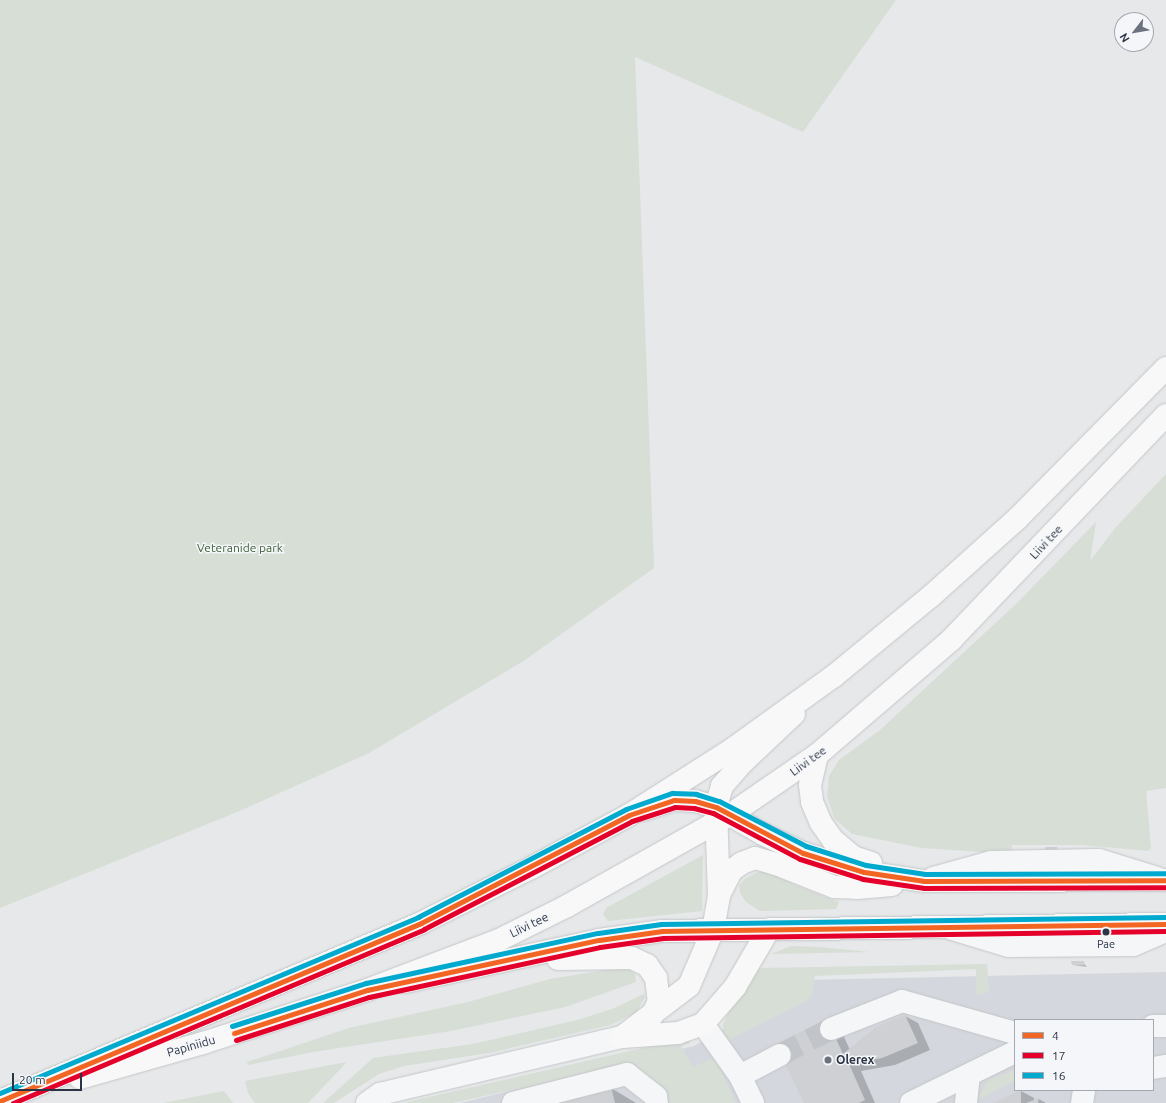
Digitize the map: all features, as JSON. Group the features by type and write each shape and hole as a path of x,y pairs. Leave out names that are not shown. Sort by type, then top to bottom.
{"main road":[{"path":"629,815 734,748 834,676 930,597 1017,519 1166,368"},
{"name":"Liivi tee","path":"367,990 499,940 567,906 721,815 817,755 951,640 1166,415"},
{"path":"622,1037 652,1016 689,986 713,930 720,895 722,786 743,762 834,676"},
{"path":"817,755 810,785 812,802 821,823 833,840 854,857 924,881"},
{"name":"Papiniidu","path":"0,1101 421,922 531,868 629,815 674,800 695,801 721,815 803,852 864,872 924,881 1165,880"},
{"path":"720,895 732,870 742,863 755,858 776,864 834,887 864,888 924,881"},
{"name":"Papiniidu","path":"0,1101 203,1043 367,990 513,960 599,940 662,931 1166,924"},
{"path":"622,1037 678,1033 703,1024 735,987 768,929"},
{"path":"513,960 632,958 647,965 656,978 659,1001 652,1016"}],"lane":[{"path":"945,927 1009,946 1133,945 1166,931"},
{"path":"832,1029 902,1000 1014,1033"},
{"path":"703,1024 740,1076 753,1103"},
{"path":"1154,1026 1166,1026"},
{"path":"367,1103 380,1094 622,1037"},
{"path":"911,1103 1014,1052"},
{"path":"740,1076 780,1055"},
{"path":"1154,1068 1166,1066"},
{"path":"513,1103 626,1074 656,1097 657,1103"},
{"path":"966,1103 969,1075"},
{"path":"1082,1103 1084,1091"}],"shaded area":[{"path":"1166,972 1166,1103 460,1103 694,1046 807,980"}],"green space":[{"name":"Veteranide park","path":"0,0 896,0 803,132 635,57 654,568 525,660 369,753 237,812 0,908"},
{"path":"1166,474 1166,788 1146,791 1151,848 1148,851 1082,845 1012,845 1011,854 922,848 852,834 834,818 827,796 829,776 839,760 880,730 1016,604 1096,522 1090,561 1116,527"},
{"path":"703,855 702,911 608,921 603,914 606,908"},
{"path":"760,871 777,875 795,885 839,902 836,909 760,911 746,902 740,893 739,885 746,878"},
{"path":"791,946 819,947 869,952 771,954"},
{"path":"987,964 989,992 976,995 976,969 815,976 812,995 807,1001 727,1041 724,1033 723,1024 735,999 757,968"},
{"path":"618,968 628,969 635,974 636,982 565,1007 451,1031 313,1052 248,1065 247,1062 349,1028 468,1002 550,979"},
{"path":"644,994 645,997 636,1013 610,1025 489,1053 404,1066 379,1074 334,1103 323,1103 373,1058 473,1044 577,1020 612,1009"},
{"path":"690,1038 690,1043 681,1046 693,1067 711,1059 716,1060 736,1103 670,1103 667,1090 631,1063 453,1103 403,1103"},
{"path":"347,1062 308,1103 255,1103 248,1093 245,1081"},
{"path":"1014,1070 1014,1082 977,1100 988,1080"},
{"path":"224,1091 233,1103 163,1103"}],"building":[{"path":"1045,847 1057,847 1057,851 1045,851"},
{"path":"1071,961 1084,961 1084,965 1072,965"},
{"name":"Olerex","path":"905,1015 918,1043 882,1058 849,1064 865,1100 859,1103 804,1103 775,1044 827,1019 843,1054 876,1027"},
{"path":"611,1087 615,1103 548,1103"},
{"path":"1019,1091 1021,1091 1021,1103 993,1103"},
{"path":"1039,1098 1038,1103 1026,1103"}],"tunnel":[{"path":"780,1055 831,1029"}],"transit line":[{"name":"16","path":"0,1093 418,917 626,809 672,793 696,794 719,801 806,846 866,865 925,874 1166,873"},
{"name":"4","path":"0,1101 421,923 629,815 674,800 695,801 716,807 803,853 864,872 924,881 1166,880"},
{"name":"17","path":"13,1103 424,929 632,821 675,807 694,808 713,813 800,859 863,879 924,888 1166,887"},
{"name":"16","path":"232,1026 366,983 598,933 661,924 1166,917"},
{"name":"4","path":"234,1033 367,990 599,940 662,931 1166,924"},
{"name":"17","path":"236,1040 369,997 600,947 663,938 1166,931"}],"place":[{"name":"Pae","path":"1106,932"},
{"name":"Olerex","path":"828,1060"}]}
